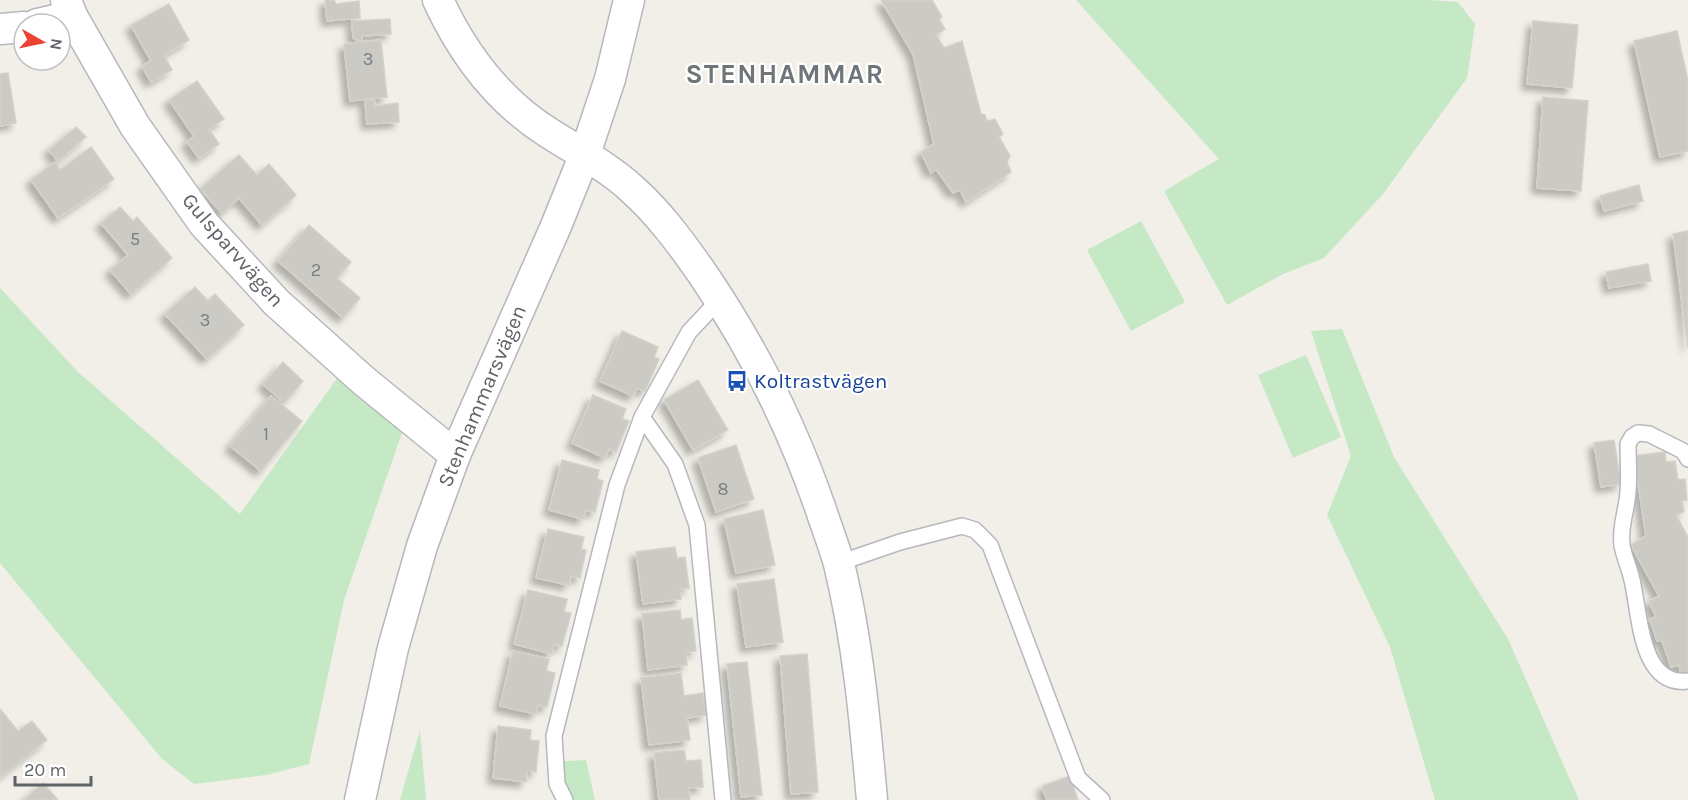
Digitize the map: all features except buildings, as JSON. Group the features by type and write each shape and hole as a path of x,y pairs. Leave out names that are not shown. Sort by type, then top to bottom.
{"street":[{"path":"438,0 448,23 477,68 510,105 547,132 585,154 631,188 679,240 720,299 765,375 808,472 838,563 860,669 872,800"},
{"name":"Stenhammarsvägen","path":"360,800 393,648 422,546 455,455 556,226 585,154 610,79 629,0"},
{"name":"Gulsparvvägen","path":"69,8 135,126 204,224 276,303 364,381 455,455"}],"lane":[{"path":"564,800 557,784 554,736 617,485 642,417 689,332 720,299"},
{"path":"642,417 675,464 697,525 723,800"},
{"path":"1688,459 1683,451 1649,434 1638,433 1632,437 1628,444 1628,499 1622,521 1622,546 1633,582 1640,628 1649,657 1660,675 1672,681 1688,681"},
{"path":"838,563 938,531 962,526 975,530 990,545 1078,778 1102,800"}],"green space":[{"path":"1076,0 1428,0 1458,2 1475,24 1467,78 1383,194 1324,258 1283,274 1227,305 1164,191 1219,159"},
{"path":"1141,221 1185,302 1131,331 1087,250"},
{"path":"0,288 78,372 240,514 338,377 403,430 344,600 309,764 266,775 194,784 162,759 0,563"},
{"path":"1342,329 1394,457 1508,639 1579,800 1435,800 1390,647 1327,515 1351,456 1311,331"},
{"path":"1306,355 1341,437 1293,458 1258,375"},
{"path":"420,730 426,800 400,800"},
{"path":"586,760 595,800 556,800 550,762"}],"place":[{"name":"Koltrastvägen","path":"737,381"}],"district":[{"name":"STENHAMMAR","path":"785,74"}]}
